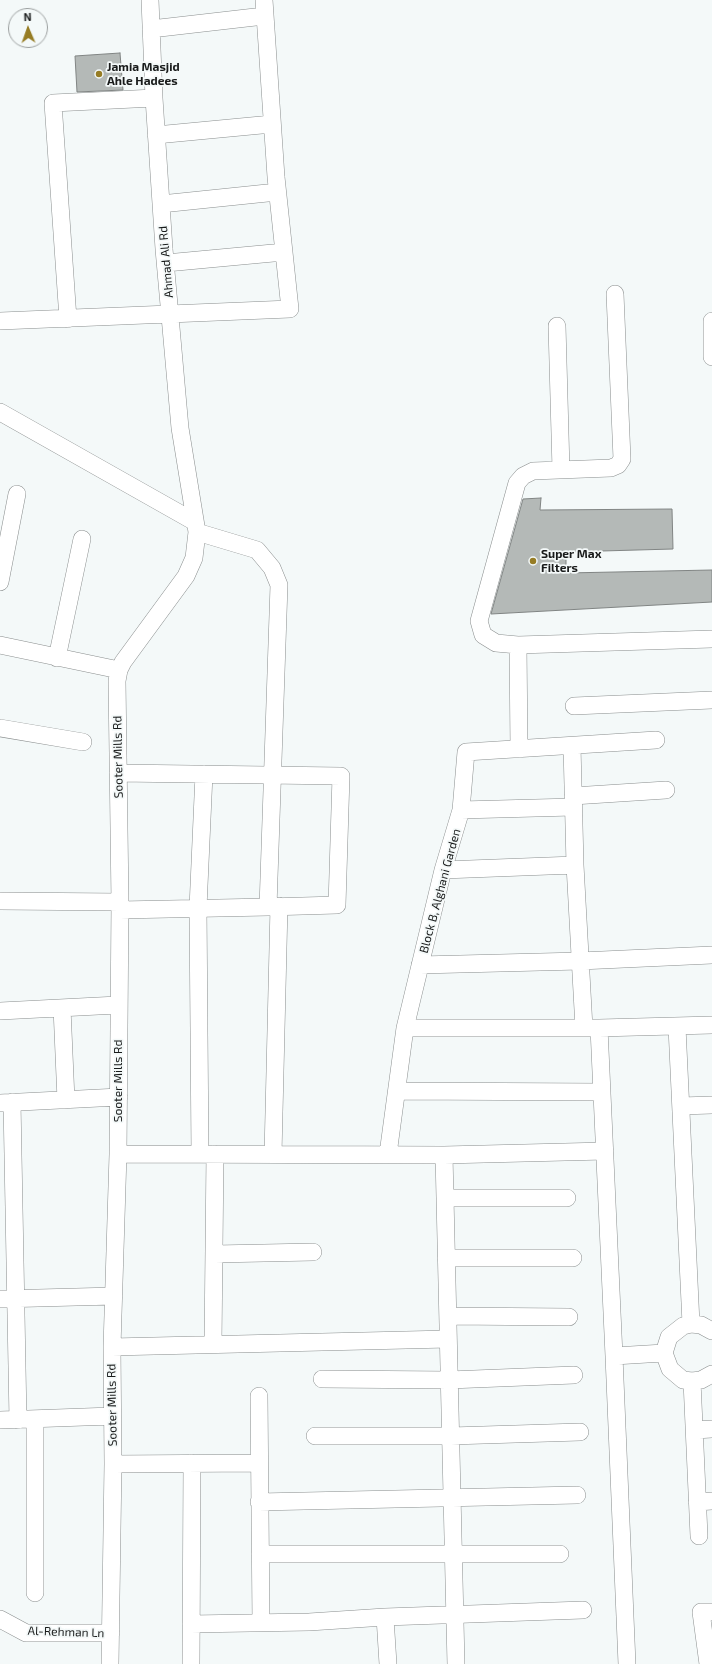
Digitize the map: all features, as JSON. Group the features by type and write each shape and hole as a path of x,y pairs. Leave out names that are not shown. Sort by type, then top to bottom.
{"street":[{"name":"Ahmad Ali Rd","path":"150,0 156,135 170,315 180,428 196,527"},
{"path":"0,321 290,309 272,124 264,8 151,29"},
{"path":"68,318 53,104 154,98"},
{"path":"156,135 272,124"},
{"path":"161,204 278,192"},
{"path":"166,263 284,252"},
{"path":"615,294 622,459 618,466 611,468 533,471 523,476 517,483 479,621 483,635 496,643 518,645 712,639"},
{"path":"712,321 712,357"},
{"path":"557,326 561,470"},
{"path":"0,412 196,527 257,550 272,568 279,586 272,775 273,1154"},
{"path":"0,582 17,494"},
{"name":"Sooter Mills Rd","path":"110,1664 113,1464 112,1347 119,1097 118,1005 120,906 117,681 119,670 132,648 186,576 194,558 196,527"},
{"path":"57,658 82,540"},
{"path":"0,645 119,670"},
{"path":"518,645 519,749 656,740"},
{"path":"574,706 712,700"},
{"path":"0,728 83,742"},
{"path":"572,746 575,865 580,961 602,1092 627,1664"},
{"name":"Block B, Alghani Garden","path":"388,1154 405,1028 443,870 461,810 466,752 519,749"},
{"path":"0,901 198,908 337,905 341,776 118,773"},
{"path":"204,774 198,908 207,1154 215,1254 214,1344"},
{"path":"461,810 573,801 666,790"},
{"path":"443,870 575,865"},
{"path":"420,965 580,961 712,955"},
{"path":"0,1011 118,1005"},
{"path":"62,1008 66,1100"},
{"path":"405,1028 591,1028 712,1025"},
{"path":"678,1027 691,1324"},
{"path":"397,1090 602,1092"},
{"path":"18,1420 8,1298 6,1103 119,1097"},
{"path":"681,1106 712,1104"},
{"path":"118,1154 444,1155 605,1151"},
{"path":"444,1155 456,1664"},
{"path":"445,1198 567,1198"},
{"path":"215,1254 313,1252"},
{"path":"446,1258 573,1258"},
{"path":"8,1298 114,1296"},
{"path":"448,1316 569,1317"},
{"path":"712,1331 701,1325 691,1324 675,1330 669,1337 664,1353 670,1369 680,1378 692,1382 701,1380 712,1374"},
{"path":"112,1347 448,1339"},
{"path":"614,1356 664,1353"},
{"path":"322,1379 449,1380 574,1375"},
{"path":"692,1382 695,1430 705,1502 699,1536"},
{"path":"259,1396 258,1463 261,1623"},
{"path":"0,1420 112,1416"},
{"path":"35,1419 35,1593"},
{"path":"695,1430 712,1429"},
{"path":"315,1436 451,1436 580,1432"},
{"path":"191,1664 192,1463"},
{"path":"113,1464 258,1463"},
{"path":"259,1502 577,1495"},
{"path":"260,1554 560,1554"},
{"path":"191,1624 261,1623 583,1610"},
{"path":"708,1664 702,1612 712,1612"},
{"path":"385,1617 388,1664"},
{"name":"Al-Rehman Ln","path":"0,1619 26,1633 110,1633"}],"building":[{"name":"Jamia Masjid Ahle Hadees","path":"120,53 123,90 77,92 75,56"},
{"name":"Super Max Filters","path":"541,498 540,510 672,509 673,549 566,552 566,573 712,570 712,602 491,614 523,499"}],"place":[{"name":"Jamia Masjid Ahle Hadees","path":"99,74"},
{"name":"Super Max Filters","path":"533,561"}]}
